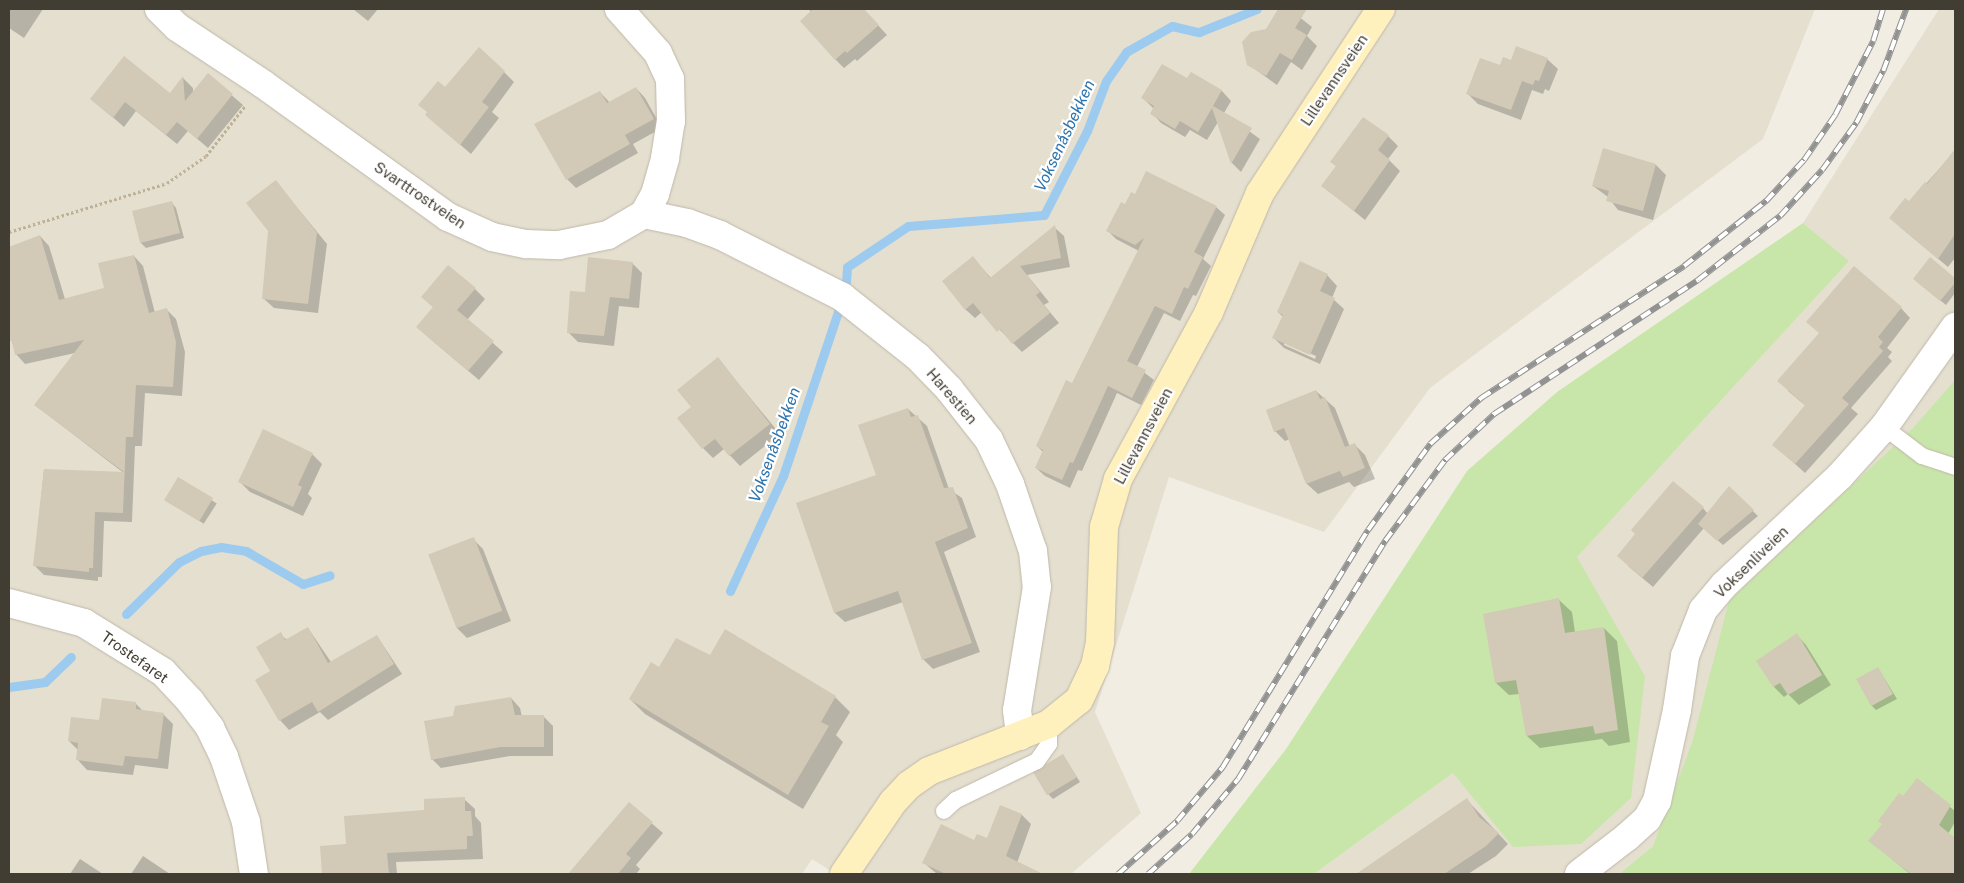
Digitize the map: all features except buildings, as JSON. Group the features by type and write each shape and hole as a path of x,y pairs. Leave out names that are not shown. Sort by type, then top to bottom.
{"street":[{"name":"Svarttrostveien","path":"159,9 177,27 263,84 426,203 467,228 492,237 526,244 585,242 629,226 644,214 655,194 665,158 671,114 670,79 658,53 619,9"},
{"name":"Lillevannsveien","path":"844,874 892,802 910,785 929,771 1049,724 1079,700 1095,666 1103,613 1104,527 1118,479 1209,312 1260,193 1381,9"},
{"name":"Harestien","path":"644,214 687,223 720,235 841,296 918,357 949,389 989,440 1010,484 1033,551 1036,578 1017,710 1020,736"},
{"name":"Voksenliveien","path":"1579,874 1627,837 1646,819 1657,801 1677,710 1685,656 1703,610 1724,585 1840,476 1884,428 1955,327"},
{"name":"Trostefaret","path":"9,603 84,623 163,672 190,701 210,728 224,757 246,822 254,874"}],"lane":[{"path":"1884,428 1922,456 1955,467"},
{"path":"944,811 956,800 1037,761 1050,744 1049,724"}],"path":[{"path":"9,232 167,183 191,169 206,156 263,84"}],"shaded area":[{"path":"9,9 1815,9 1763,139 1430,388 1324,532 1169,477 1095,712 1141,813 1071,874 836,874 812,859 802,874 9,874"},
{"path":"1939,9 1955,9 1955,874 1653,846 1619,874 1314,874 1453,773 1422,619 1848,261 1803,223"}],"green space":[{"path":"1803,223 1849,261 1577,557 1645,676 1631,798 1581,844 1513,847 1453,773 1314,874 1189,874 1286,749 1467,471 1557,392"},
{"path":"1955,380 1955,874 1619,874 1653,846 1692,743 1729,601 1914,427"}],"waterway":[{"name":"Voksenåsbekken","path":"846,282 847,267 908,226 1044,215 1087,131 1106,81 1126,52 1172,26 1199,32 1257,9"},
{"name":"Voksenåsbekken","path":"730,591 783,476 840,306"},
{"name":"Voksenåsbekken","path":"126,614 179,562 201,551 221,547 246,551 303,584 330,575"},
{"name":"Voksenåsbekken","path":"9,687 45,682 71,657"}],"railway":[{"path":"1118,874 1177,821 1222,768 1368,530 1430,444 1481,398 1684,266 1766,201 1804,160 1835,115 1873,41 1883,9"},
{"path":"1148,874 1192,834 1238,779 1385,541 1445,460 1494,414 1698,280 1780,216 1822,170 1856,123 1883,71 1906,9"}]}
